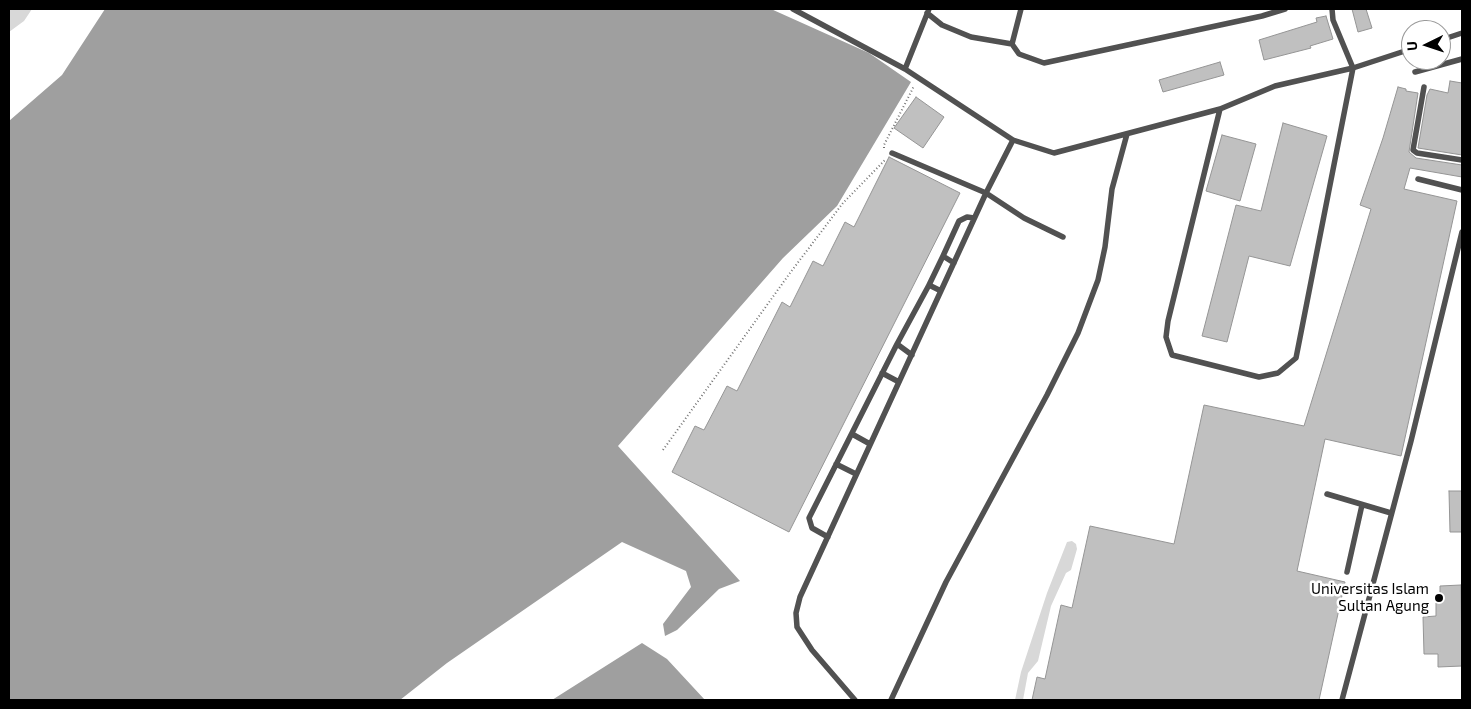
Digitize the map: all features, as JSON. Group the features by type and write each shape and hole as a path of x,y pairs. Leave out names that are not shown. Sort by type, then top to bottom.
{"lane":[{"path":"793,9 919,76 1013,140 1054,153 1220,109 1275,86 1353,68 1401,53"},
{"path":"1012,44 1021,9"},
{"path":"905,69 928,11 942,25 971,37 1012,44 1020,54 1044,63 1262,16 1285,9"},
{"path":"1220,109 1168,321 1166,337 1172,355 1259,377 1278,372 1296,358 1353,68 1333,20 1332,9"},
{"path":"1415,72 1462,59"},
{"path":"1424,87 1413,150 1417,153 1462,160"},
{"path":"891,700 946,582 1047,395 1078,333 1098,280 1105,248 1112,189 1127,134"},
{"path":"855,700 812,650 797,627 796,613 800,597 974,218 1013,140"},
{"path":"892,153 986,193 1024,218 1063,237"},
{"path":"1418,180 1462,190"},
{"path":"828,537 812,528 809,518 960,221 967,217 974,218"},
{"path":"1342,700 1392,513 1462,232"},
{"path":"943,256 954,263"},
{"path":"929,285 941,290"},
{"path":"897,344 912,355"},
{"path":"882,373 899,382"},
{"path":"852,434 870,444"},
{"path":"836,464 856,474"},
{"path":"1327,494 1392,513"},
{"path":"1347,572 1362,504"}],"path":[{"path":"663,450 790,273 843,203 892,153 884,149 884,145 919,76"}],"shaded area":[{"path":"9,9 32,9 24,21 9,32"},
{"path":"105,9 771,9 869,53 911,82 837,206 783,258 618,446 740,581 719,589 677,630 665,636 663,624 691,587 686,571 622,542 447,663 400,700 9,700 9,121 62,75"},
{"path":"1072,541 1076,544 1077,549 1071,570 1066,573 1051,606 1038,661 1028,673 1023,700 1015,700 1021,672 1047,593 1067,542"},
{"path":"642,643 667,659 705,700 552,700"}],"building":[{"path":"1352,9 1366,9 1372,28 1358,32"},
{"path":"1326,16 1333,39 1310,46 1311,48 1264,60 1259,40 1317,22 1316,18"},
{"path":"1220,62 1224,75 1163,92 1159,80"},
{"path":"1450,81 1462,83 1462,155 1418,148 1427,95 1430,89 1448,93"},
{"path":"1398,87 1406,89 1406,91 1418,93 1409,152 1416,158 1462,165 1462,177 1410,168 1404,189 1457,201 1401,456 1325,439 1297,571 1345,582 1319,700 1032,700 1037,677 1045,679 1061,605 1072,608 1090,526 1174,544 1204,405 1304,426 1371,209 1360,205"},
{"path":"916,97 944,117 923,148 894,128"},
{"path":"1283,123 1327,136 1290,266 1249,256 1227,342 1202,336 1236,205 1261,211"},
{"path":"1222,135 1256,144 1240,201 1206,191"},
{"path":"889,157 960,193 789,532 672,472 695,426 704,430 727,386 737,391 782,302 790,307 813,261 823,266 845,222 854,227"},
{"path":"1449,491 1462,491 1462,532 1450,532"},
{"path":"1461,585 1462,666 1438,667 1438,654 1424,654 1423,617 1436,616 1436,603 1440,602 1440,586"}],"place":[{"name":"Universitas Islam Sultan Agung","path":"1439,598"}]}
